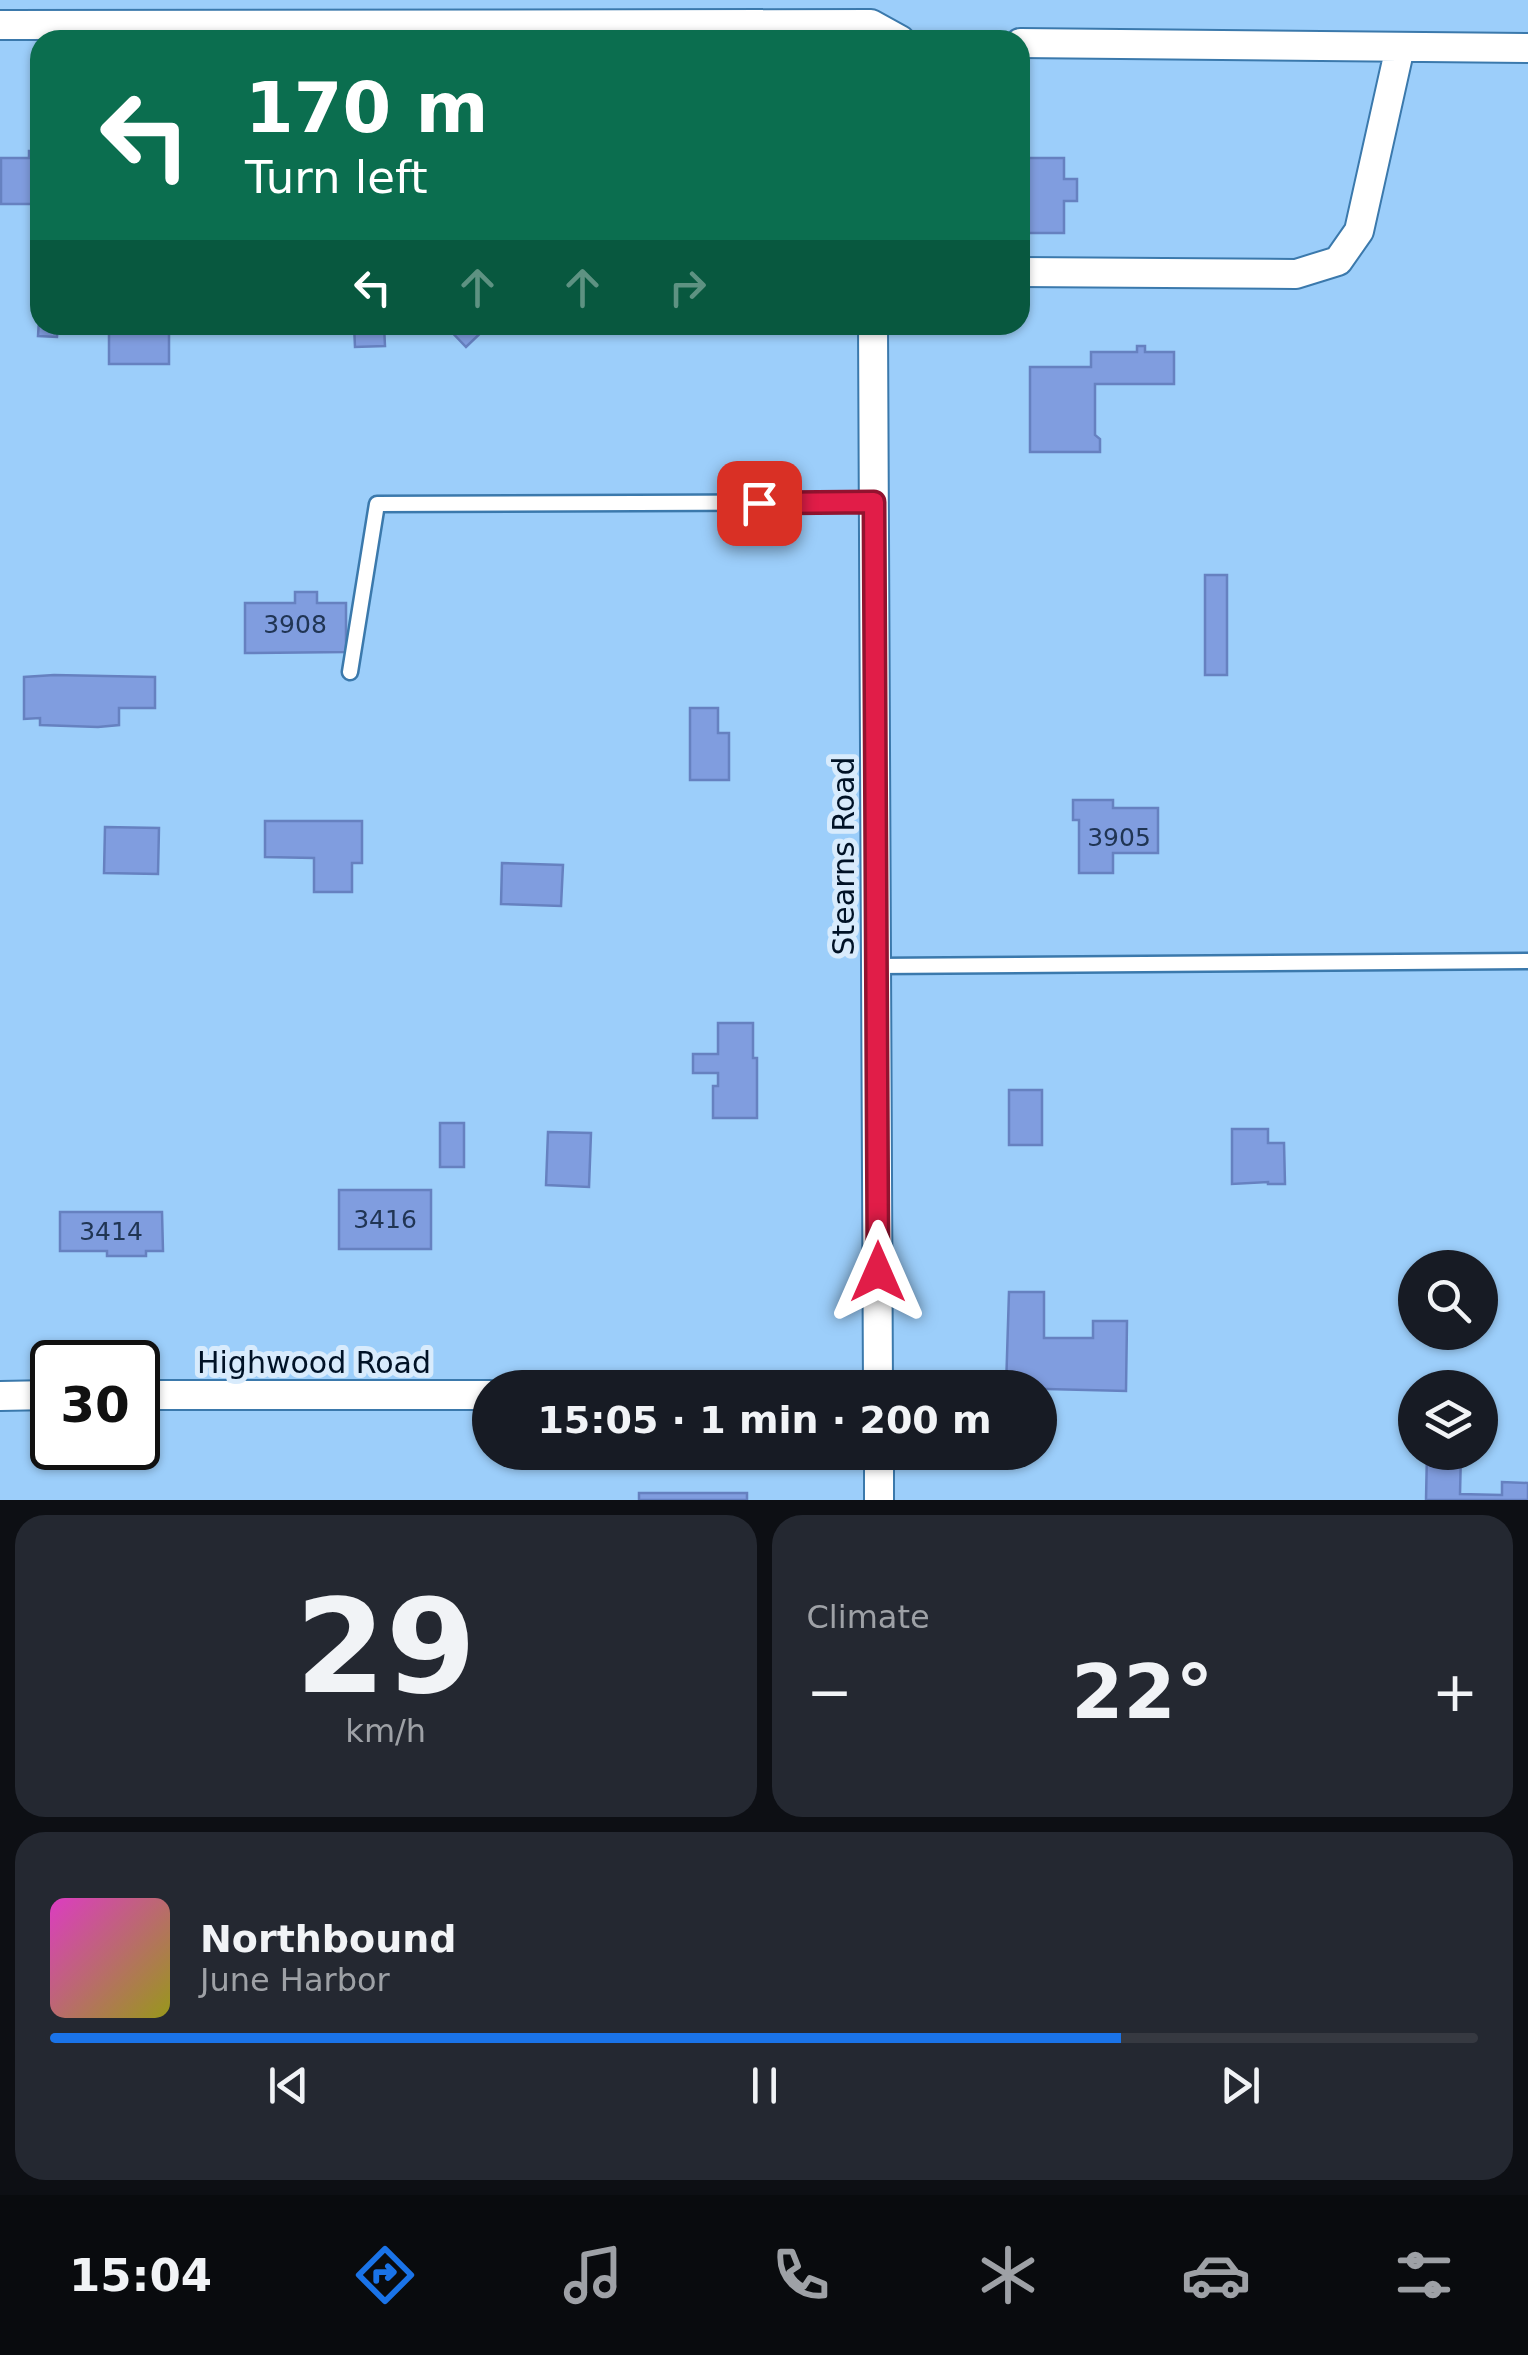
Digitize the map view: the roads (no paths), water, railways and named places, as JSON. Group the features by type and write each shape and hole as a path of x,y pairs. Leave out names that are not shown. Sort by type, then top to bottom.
{"street":[{"path":"0,25 871,21"},
{"path":"1030,43 1528,48"},
{"path":"1030,272 1296,274 1338,261 1359,230 1400,47"},
{"name":"Stearns Road","path":"873,335 878,1370"},
{"name":"Highwood Road","path":"160,1395 472,1395"},
{"path":"0,1396 30,1396"},
{"path":"879,1470 879,1500"}],"lane":[{"path":"350,672 378,504 874,502"},
{"path":"877,966 1528,962"}]}
